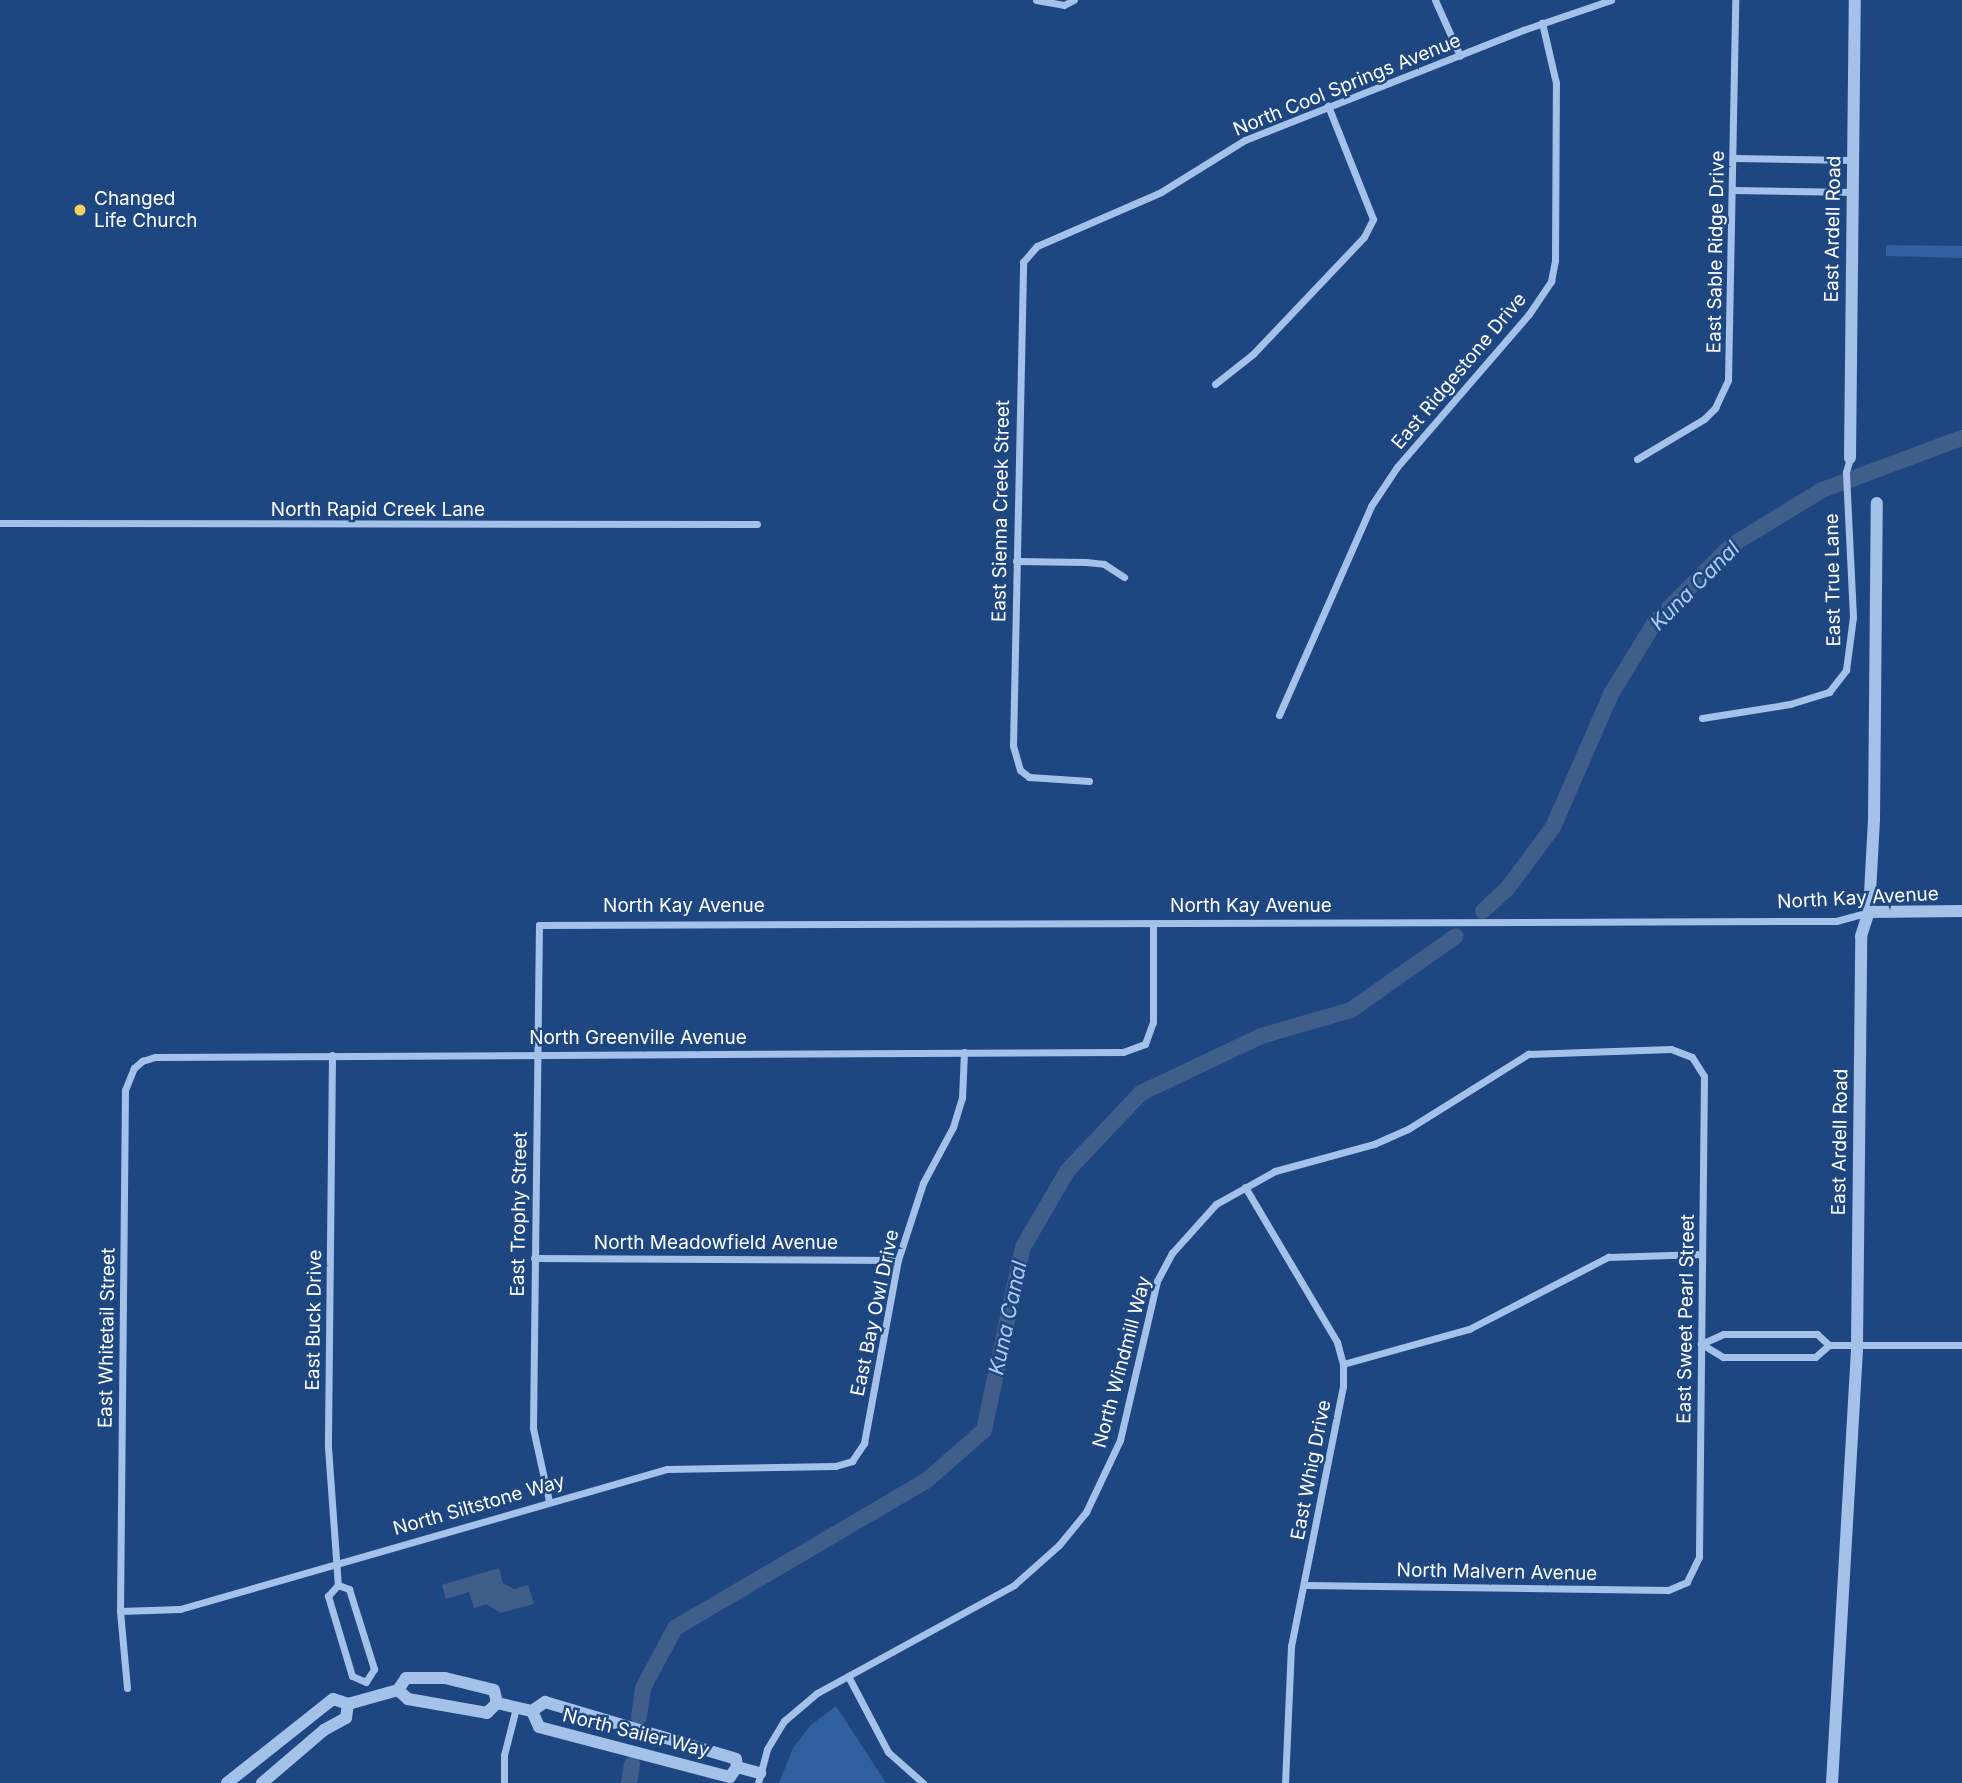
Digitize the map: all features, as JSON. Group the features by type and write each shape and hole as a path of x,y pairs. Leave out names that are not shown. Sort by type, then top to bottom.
{"street":[{"path":"1039,2 1074,0"},
{"path":"1435,0 1460,56"},
{"name":"North Cool Springs Avenue","path":"1030,253 1161,192 1245,140 1542,23 1611,0"},
{"name":"East Sable Ridge Drive","path":"1637,459 1704,419 1724,394 1730,365 1735,0"},
{"name":"East Ardell Road","path":"1850,458 1855,0"},
{"name":"East Ridgestone Drive","path":"1279,715 1371,506 1397,467 1529,314 1551,281 1555,260 1556,83 1542,23"},
{"path":"1215,384 1262,344 1364,237 1373,219 1328,106"},
{"path":"1734,158 1853,160"},
{"path":"1733,190 1853,192"},
{"name":"East Sienna Creek Street","path":"1030,253 1020,273 1013,746 1020,769 1042,780 1089,781"},
{"name":"East True Lane","path":"1702,718 1790,704 1829,692 1846,670 1853,617 1846,472 1850,458"},
{"name":"East Ardell Road","path":"1832,1783 1857,1345 1861,936 1869,912 1874,820 1877,503"},
{"name":"North Rapid Creek Lane","path":"0,523 757,524"},
{"path":"1016,561 1095,563 1124,577"},
{"name":"North Kay Avenue","path":"539,925 1153,926 1836,922 1869,912 1962,911"},
{"name":"East Trophy Street","path":"539,925 534,1442 549,1501"},
{"name":"North Greenville Avenue","path":"134,1068 155,1057 1123,1052 1144,1044 1153,1022 1153,926"},
{"name":"North Windmill Way","path":"759,1778 784,1721 817,1693 1014,1585 1059,1545 1086,1512 1121,1440 1157,1281 1191,1228 1216,1204 1275,1171 1374,1144 1408,1129 1528,1054 1671,1049 1692,1057"},
{"name":"East Bay Owl Drive","path":"852,1461 864,1443 898,1260 923,1183 953,1127 962,1098 964,1052"},
{"name":"East Buck Drive","path":"332,1055 328,1447 338,1585 328,1597 352,1676 366,1682"},
{"name":"East Sweet Pearl Street","path":"1687,1582 1699,1557 1704,1076 1692,1057"},
{"name":"East Whitetail Street","path":"127,1688 120,1611 125,1090 134,1068"},
{"name":"East Whig Drive","path":"1245,1187 1337,1342 1343,1364 1343,1386 1287,1670 1285,1783"},
{"path":"1343,1364 1469,1329 1608,1256 1702,1254"},
{"name":"North Meadowfield Avenue","path":"534,1258 898,1260"},
{"path":"1701,1344 1723,1334 1817,1334 1829,1345"},
{"path":"1701,1344 1723,1357 1815,1357 1829,1345 1962,1345"},
{"name":"North Siltstone Way","path":"120,1611 180,1609 667,1469 835,1466 852,1461"},
{"name":"North Malvern Avenue","path":"1305,1585 1668,1590 1687,1582"},
{"name":"East Buck Drive","path":"338,1585 349,1589 374,1669 366,1682 369,1699"},
{"path":"848,1676 888,1752 923,1783"},
{"name":"North Sailer Way","path":"227,1783 311,1712 333,1699 348,1704 398,1690 406,1678 446,1678 494,1690 497,1703"},
{"name":"North Sailer Way","path":"398,1690 408,1699 487,1713 497,1703"},
{"name":"North Sailer Way","path":"497,1703 532,1711 545,1702 736,1759 737,1768 730,1777 539,1727 532,1711"},
{"path":"262,1783 324,1730 346,1718 348,1704"},
{"path":"504,1783 504,1755 516,1707"},
{"name":"North Sailer Way","path":"737,1768 759,1778"}],"shaded area":[{"path":"1886,245 1962,246 1962,258 1886,256"},
{"path":"499,1568 503,1583 514,1589 528,1585 534,1604 501,1613 486,1604 474,1608 469,1592 446,1599 442,1585"},
{"path":"836,1706 886,1783 779,1783 793,1748 811,1725"}],"waterway":[{"name":"Kuna Canal","path":"1483,911 1507,889 1553,827 1611,694 1655,622 1732,545 1822,490 1962,438"},
{"name":"Kuna Canal","path":"639,1717 643,1688 675,1628 926,1481 984,1430 1023,1247 1068,1170 1141,1093 1261,1036 1351,1010 1456,936"},
{"name":"Kuna Canal","path":"629,1783 632,1764"}],"place":[{"name":"Changed Life Church","path":"80,210"}]}
